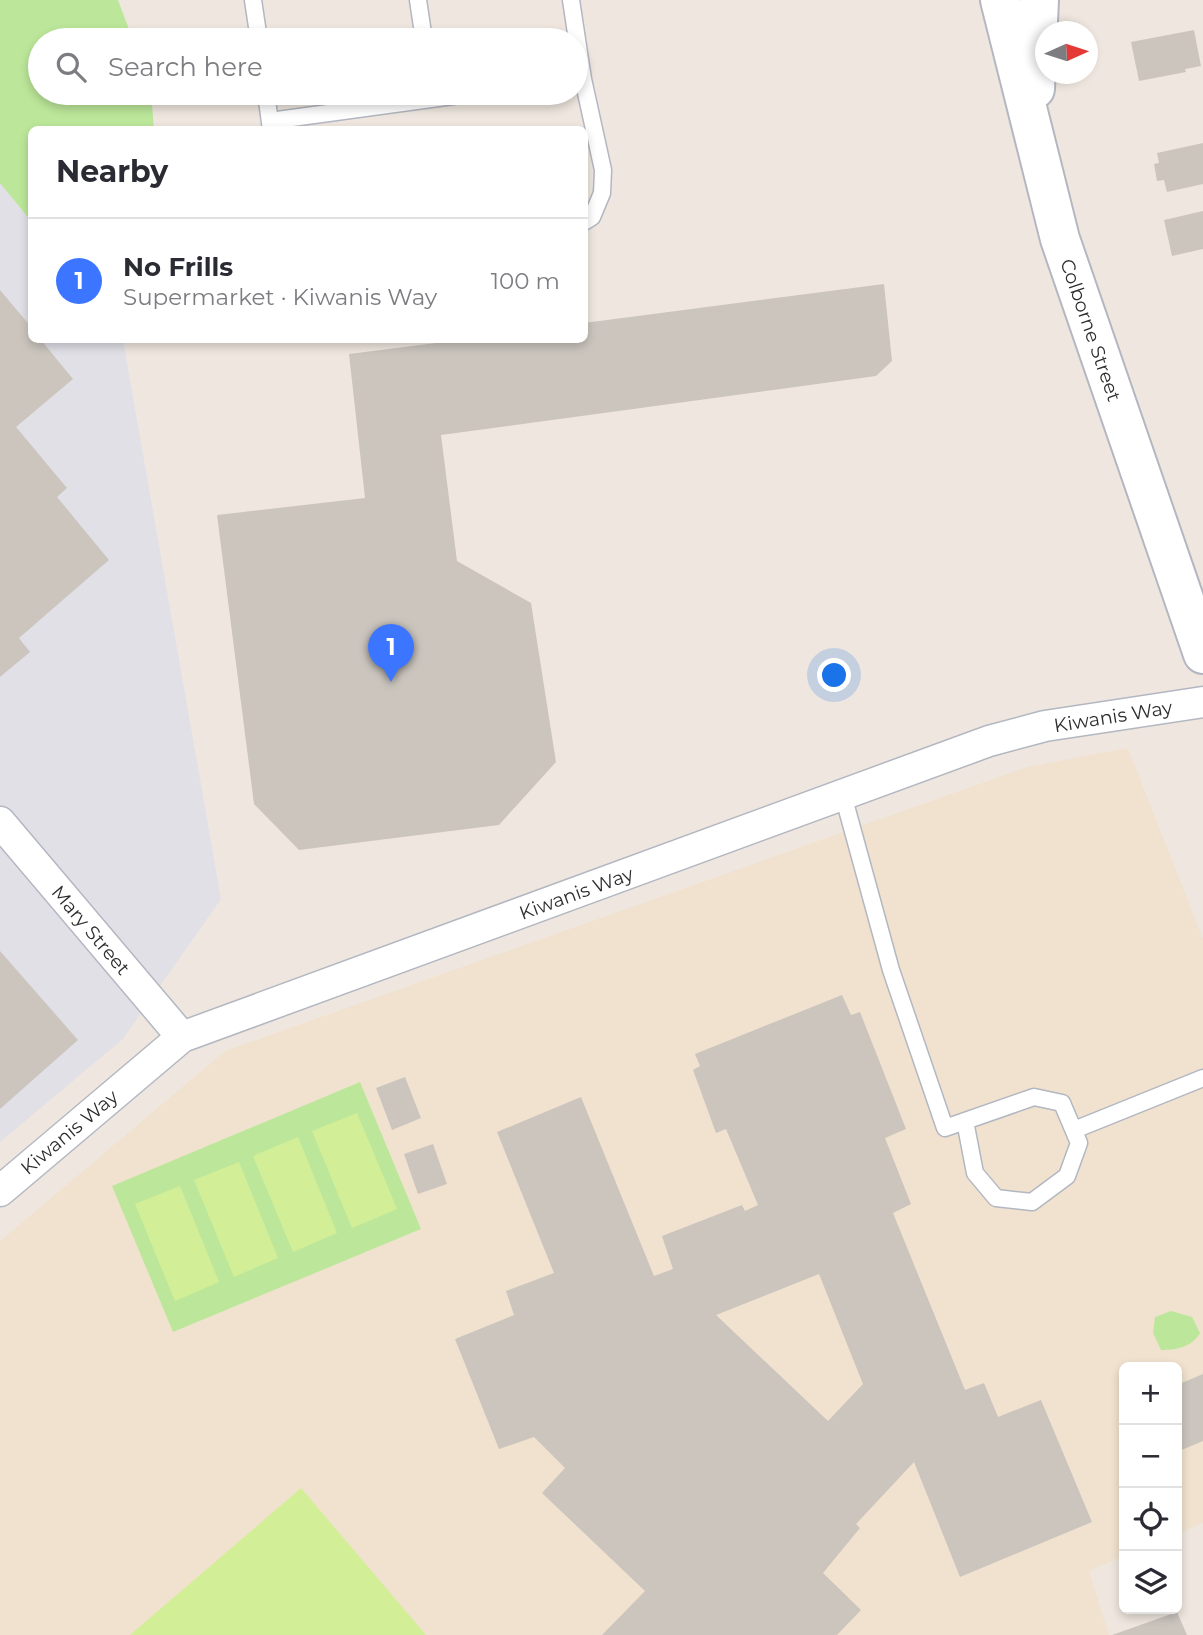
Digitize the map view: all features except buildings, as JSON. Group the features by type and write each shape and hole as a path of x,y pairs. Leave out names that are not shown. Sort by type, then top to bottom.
{"main road":[{"name":"Colborne Street","path":"1000,0 1060,239 1203,654"},
{"path":"1033,127 1040,0"}],"street":[{"name":"Kiwanis Way","path":"0,1191 182,1037 989,741 1045,726 1203,702"},
{"name":"Mary Street","path":"0,822 182,1037"}],"lane":[{"path":"253,0 257,28"},
{"path":"418,0 422,28"},
{"path":"571,0 574,28"},
{"path":"268,105 270,125 382,105"},
{"path":"586,105 603,170 603,193 593,217 588,220"},
{"path":"843,795 891,970 945,1128 965,1121 1034,1097 1062,1103 1079,1143 1067,1176 1032,1202 996,1198 975,1173 965,1121"},
{"path":"1074,1130 1203,1078"}],"shaded area":[{"path":"0,183 28,217 28,343 124,343 221,899 123,1039 0,1142"},
{"path":"1128,748 1203,939 1203,1523 1182,1532 1182,1362 1119,1362 1119,1558 1089,1571 1109,1635 0,1635 0,1241 225,1051 1027,767"}],"green space":[{"path":"0,0 118,0 128,28 28,28 28,105 152,105 154,126 28,126 28,217 0,183"},
{"path":"360,1082 421,1229 173,1332 112,1186"},
{"path":"357,1113 397,1209 352,1228 312,1131"},
{"path":"298,1137 337,1233 293,1252 253,1156"},
{"path":"239,1162 278,1258 234,1277 194,1180"},
{"path":"180,1186 219,1282 175,1301 135,1204"},
{"path":"1171,1311 1192,1317 1200,1333 1193,1342 1184,1347 1161,1350 1153,1333 1155,1317"},
{"path":"301,1488 426,1635 130,1635"}],"place":[{"name":"No Frills","path":"391,682"}]}
